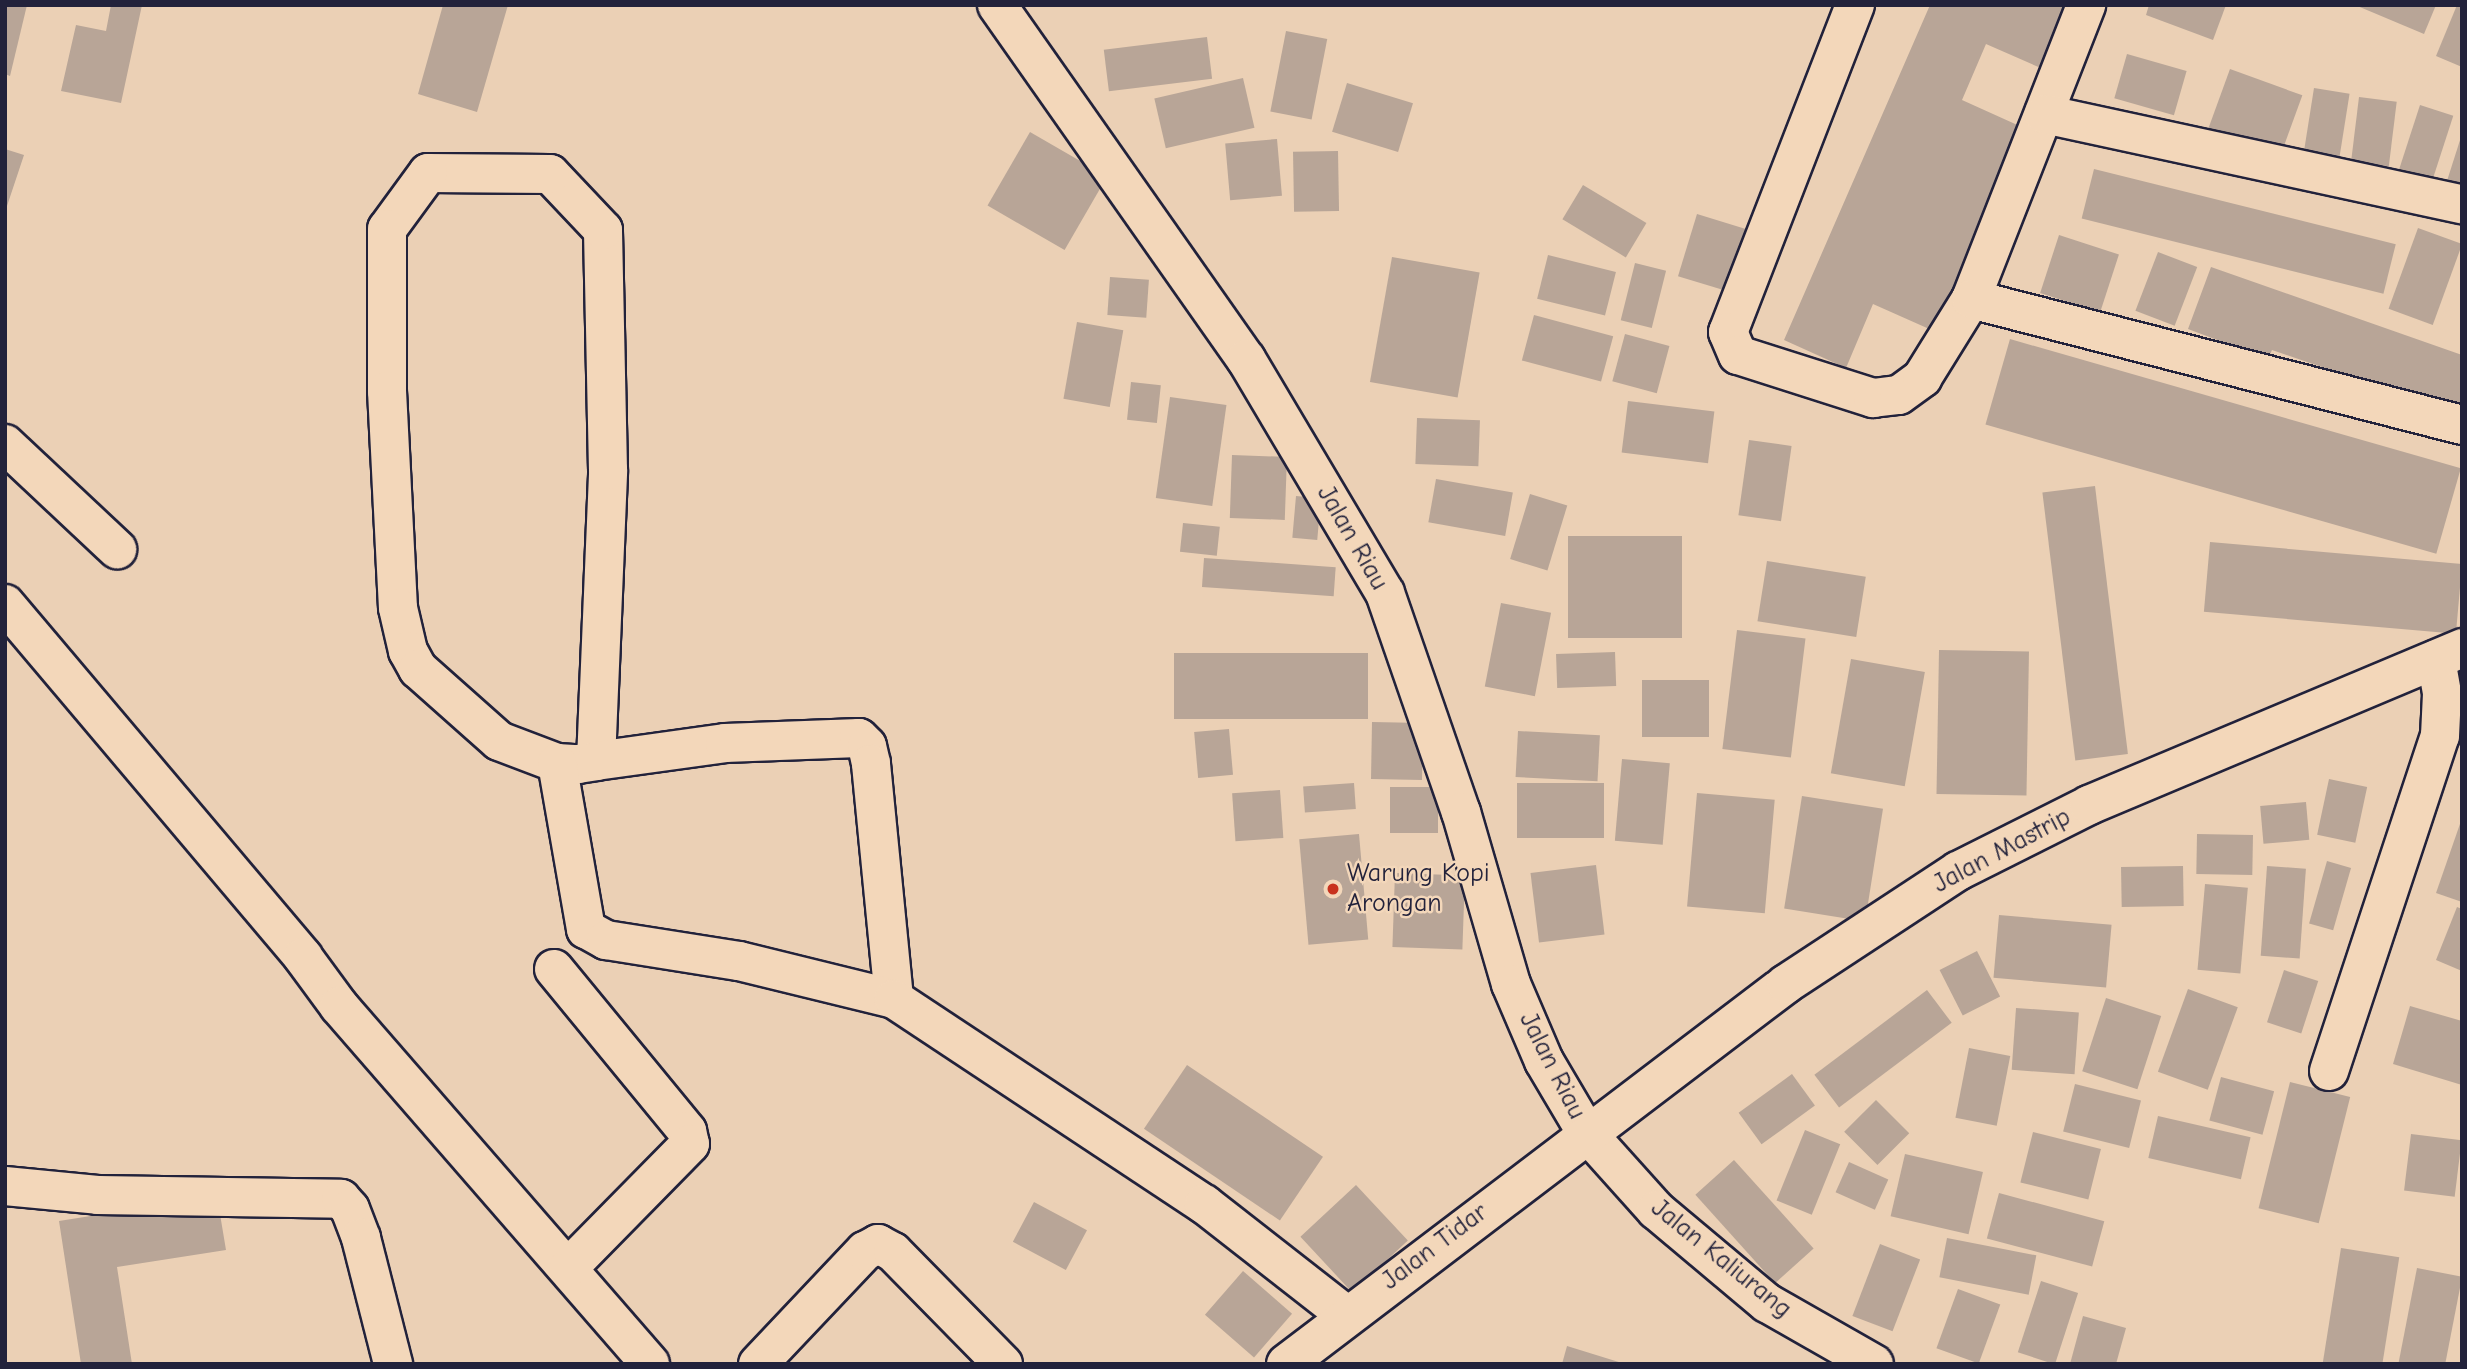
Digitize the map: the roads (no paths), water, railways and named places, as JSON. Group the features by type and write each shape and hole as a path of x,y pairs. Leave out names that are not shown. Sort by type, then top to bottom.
{"street":[{"name":"Jalan Riau","path":"997,5 1245,359 1385,593 1461,811 1511,984 1544,1061 1586,1132"},
{"path":"1855,5 1732,309 1730,343 1738,355 1762,365 1855,395 1886,398 1899,395 1922,378 1970,299 2086,5"},
{"path":"2044,114 2462,204"},
{"path":"596,761 608,470 603,230 550,174 428,173 387,229 387,391 402,632 418,669 499,741 557,763 596,761 725,743 859,738 867,746 871,764 894,999"},
{"path":"1970,299 2462,425"},
{"path":"5,444 117,549"},
{"path":"5,604 339,1006 569,1267 650,1364"},
{"name":"Jalan Mastrip","path":"1586,1132 1786,984 1958,871 2089,806 2449,654"},
{"path":"2329,1071 2440,736 2442,693 2449,654"},
{"path":"557,763 586,929 606,940 739,961 894,999 1204,1204 1346,1315"},
{"path":"554,968 687,1131 690,1144 569,1267"},
{"name":"Jalan Tidar","path":"1286,1364 1586,1132"},
{"name":"Jalan Kaliurang","path":"1586,1132 1656,1210 1767,1303 1874,1364"},
{"path":"5,1186 99,1195 341,1199 350,1209 361,1238 393,1364"},
{"path":"758,1364 865,1251 878,1244 893,1252 1003,1364"}],"place":[{"name":"Warung Kopi Arongan","path":"1333,889"}]}
